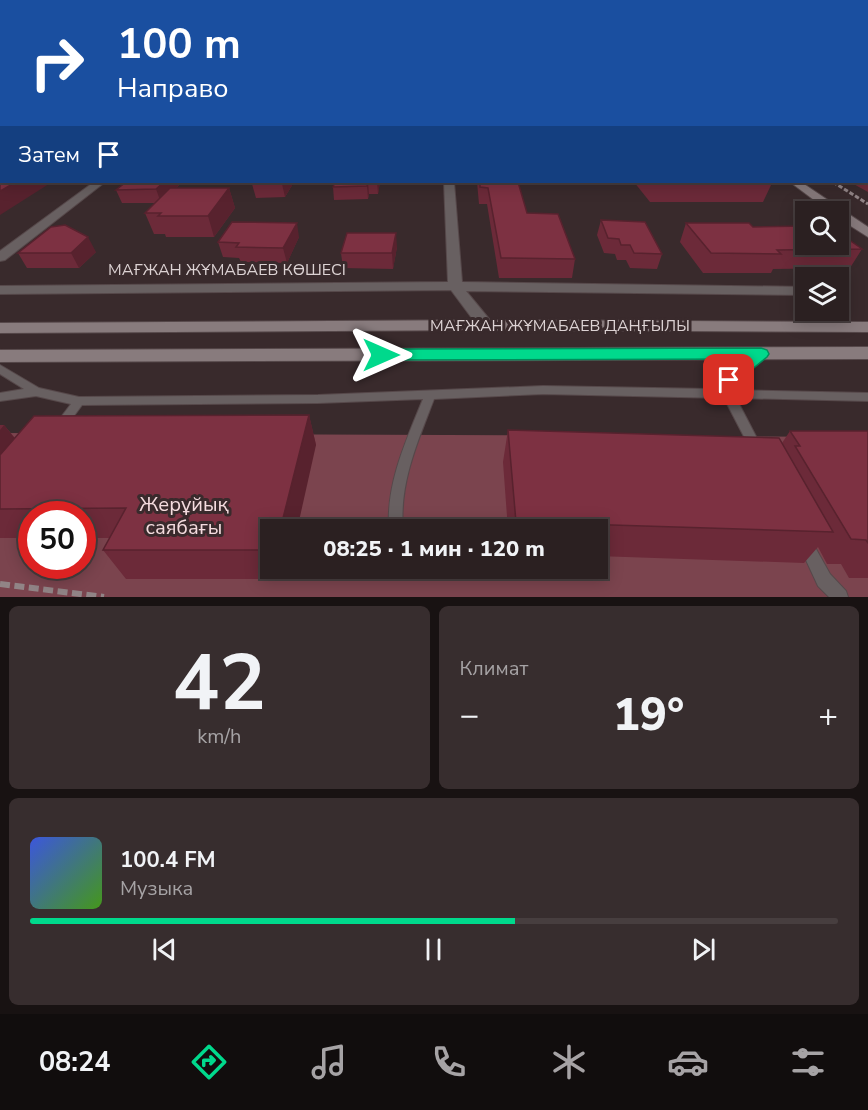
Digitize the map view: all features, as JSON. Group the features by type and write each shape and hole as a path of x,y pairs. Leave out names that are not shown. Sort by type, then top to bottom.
{"main road":[{"path":"796,183 822,201"},
{"path":"849,220 868,233"},
{"name":"МАҒЖАН ЖҰМАБАЕВ ДАҢҒЫЛЫ","path":"0,328 486,325 868,327"},
{"name":"МАҒЖАН ЖҰМАБАЕВ ДАҢҒЫЛЫ","path":"0,356 868,353"}],"street":[{"path":"0,256 99,183"},
{"path":"449,183 455,286 486,325"},
{"name":"МАҒЖАН ЖҰМАБАЕВ КӨШЕСІ","path":"0,290 455,286 795,291"}],"lane":[{"path":"712,393 761,354"},
{"path":"0,369 36,392"},
{"path":"0,397 36,392 79,401 318,399 543,390 868,397"},
{"path":"728,394 760,456"},
{"path":"397,519 398,492 412,440 430,395"},
{"path":"52,436 79,401"},
{"path":"798,528 825,580 840,597"}],"path":[{"path":"835,183 868,204"},
{"path":"0,584 104,597"}],"green space":[{"name":"Жерұйық саябағы","path":"0,433 868,437 868,597 0,597"}],"building":[{"path":"0,183 14,183 0,191"},
{"path":"125,183 163,183 156,189 116,190"},
{"path":"253,183 283,183 282,184"},
{"path":"335,183 368,183 367,186 333,187"},
{"path":"480,183 518,183 527,213 558,214 575,259 501,258 488,188 480,187"},
{"path":"170,188 229,188 208,216 158,216 161,213 145,213"},
{"path":"601,220 645,222 662,254 634,253 630,245 621,245 619,239 608,238"},
{"path":"232,222 297,223 283,248 236,247 239,243 218,242"},
{"path":"686,223 749,223 753,227 795,226 795,250 777,250 781,254 711,253"},
{"path":"65,225 88,237 71,253 18,253 51,227"},
{"path":"347,233 396,233 392,253 341,253"},
{"path":"849,240 862,249 849,249"},
{"path":"309,415 283,519 260,519 260,550 103,550 126,508 96,508 96,501 18,501 18,509 0,509 0,455 34,416"},
{"path":"508,430 779,438 833,532 608,525 608,519 516,519"},
{"path":"790,431 868,431 868,543 866,540 851,539 795,446 800,446"}],"route":[{"path":"381,355 761,354 729,380"}]}
